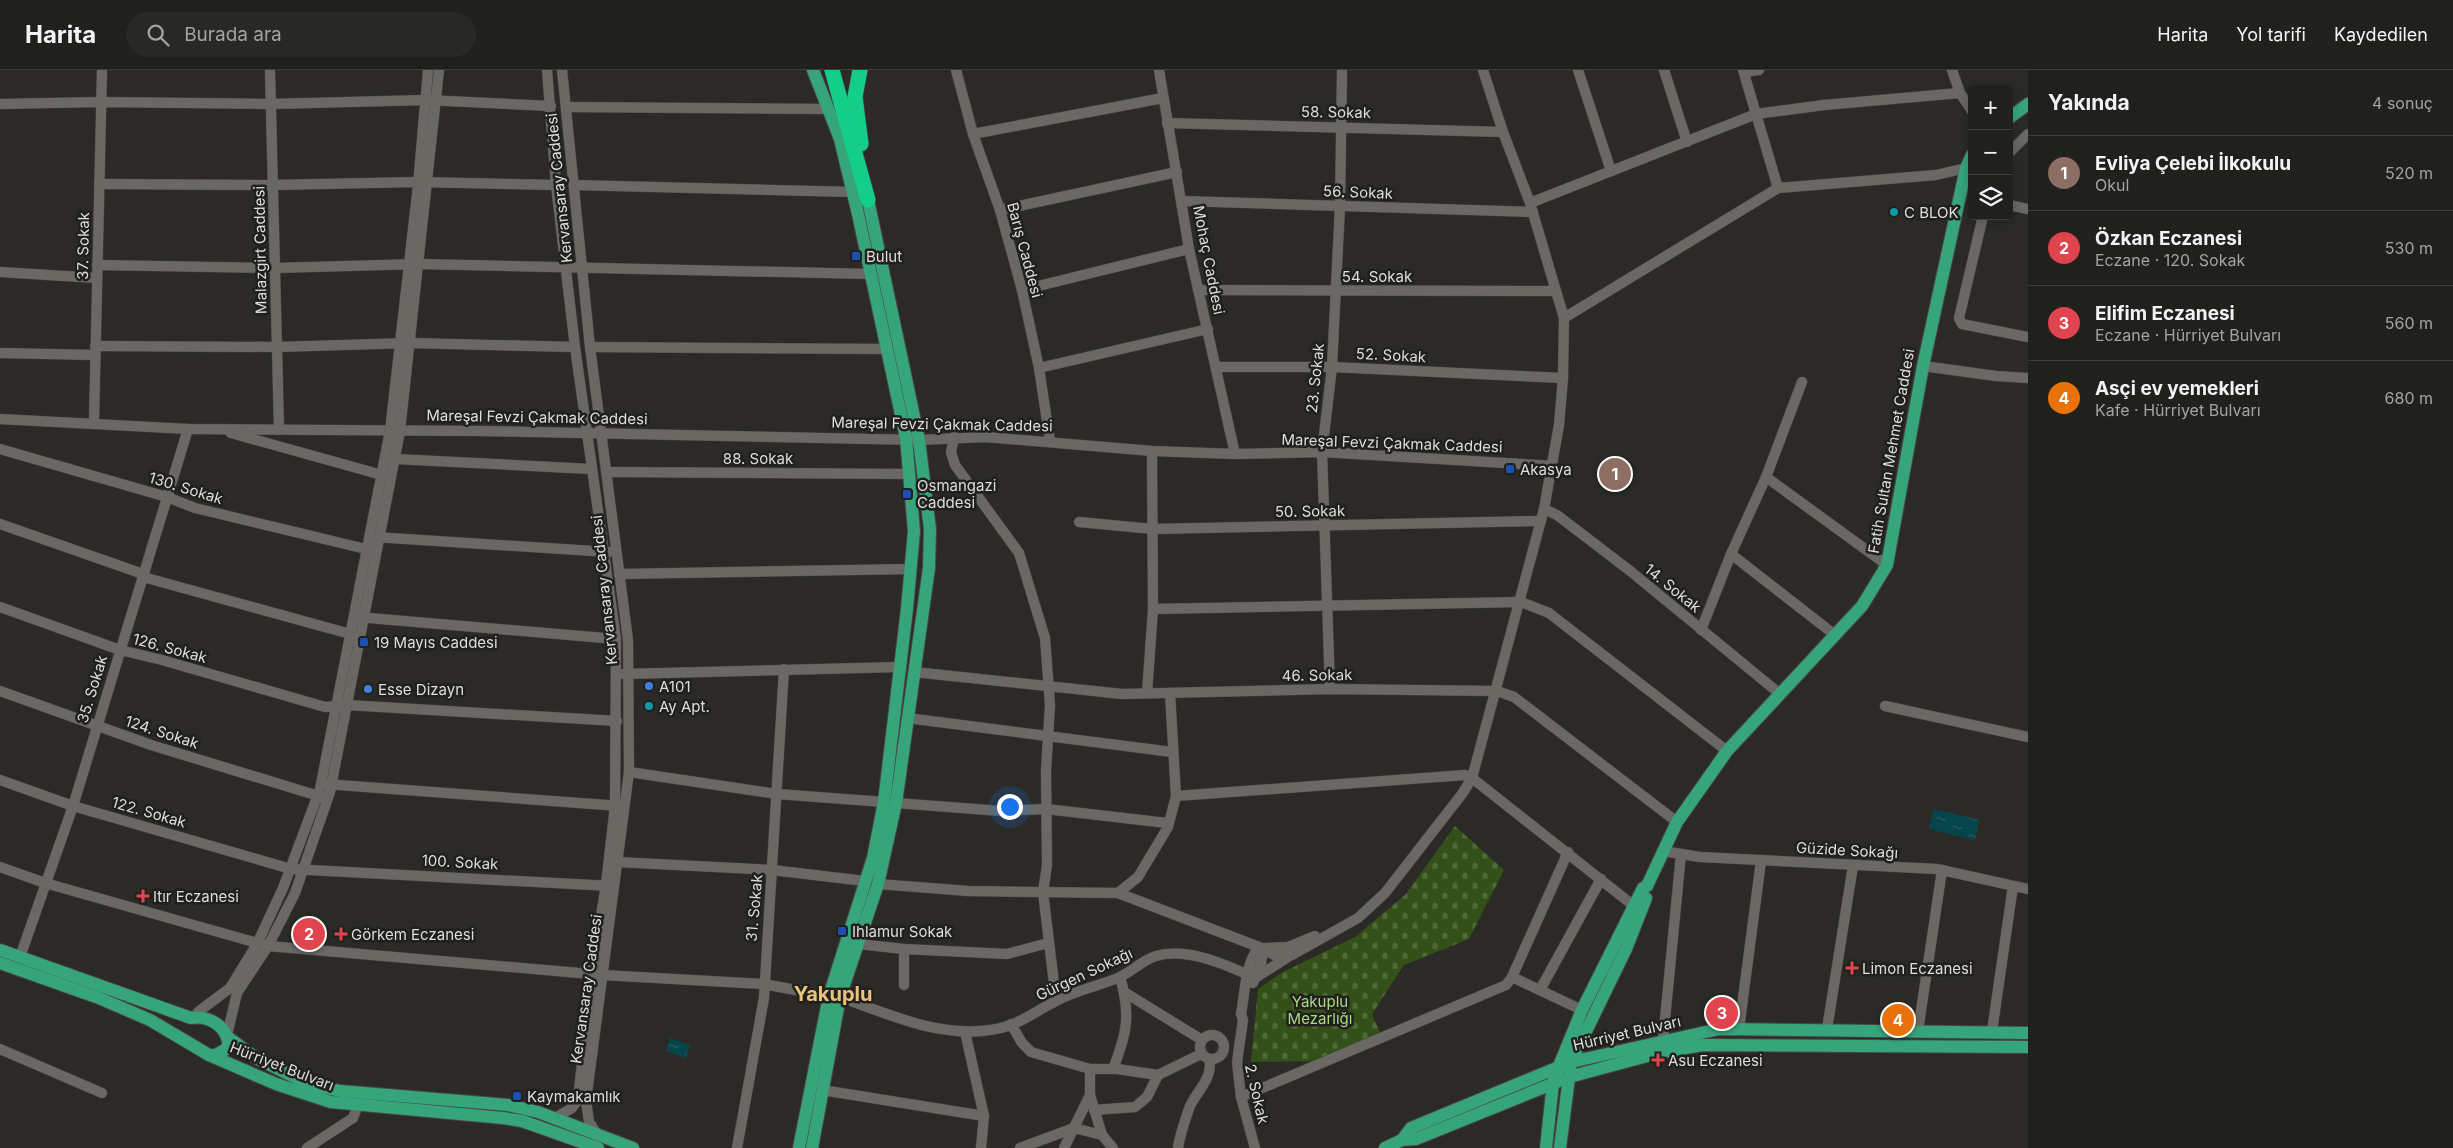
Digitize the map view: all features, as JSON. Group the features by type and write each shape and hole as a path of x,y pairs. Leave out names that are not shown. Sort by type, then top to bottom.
{"highway":[{"path":"832,70 868,200"},
{"path":"860,70 855,97 868,200"}],"main road":[{"path":"813,70 840,139 853,192 906,438 910,474 914,531 899,667 890,803"},
{"path":"2013,115 2028,104"},
{"name":"Fatih Sultan Mehmet Caddesi","path":"1565,1064 1582,1010 1642,888 1647,886 1677,822 1727,752 1862,606 1887,565 1922,366 1968,164"},
{"path":"812,1148 822,1090 834,996 858,944 890,803 914,672 929,568 930,530 919,440 868,200"},
{"path":"899,667 914,672"},
{"path":"799,1148 834,996 872,883"},
{"name":"Fatih Sultan Mehmet Caddesi","path":"1565,1064 1626,949 1649,892 1647,886"},
{"path":"0,950 193,1018 211,1021 223,1028 228,1036 228,1048 216,1055 209,1055"},
{"name":"Hürriyet Bulvarı","path":"0,963 99,998 150,1020 209,1055 276,1084 331,1102 522,1121 598,1148"},
{"path":"193,1018 188,1034 194,1046"},
{"name":"Hürriyet Bulvarı","path":"1402,1140 1410,1128 1565,1064 1663,1040 1720,1029 2028,1033"},
{"name":"Hürriyet Bulvarı","path":"228,1036 256,1058 309,1084 340,1091 508,1105 555,1118 633,1148"},
{"name":"Hürriyet Bulvarı","path":"1385,1148 1402,1140 1416,1139 1568,1077 1662,1052 1703,1045 2028,1047"},
{"path":"1560,1148 1568,1077 1565,1064"},
{"path":"1546,1148 1553,1083 1565,1064"}],"street":[{"name":"37. Sokak","path":"94,422 102,70"},
{"name":"Malazgirt Caddesi","path":"270,70 279,429"},
{"path":"428,70 431,100"},
{"path":"228,1036 236,993 268,946 295,893 328,797 326,784 341,706 360,636 359,617 365,550 374,537 395,459 395,431 431,100 439,70"},
{"name":"Kervansaray Caddesi","path":"547,70 556,185 591,469 616,639 617,675 615,806 610,886 578,1099 572,1108 555,1118"},
{"name":"Kervansaray Caddesi","path":"562,70 590,347 615,552 628,640 629,772 626,806 617,862 610,886"},
{"name":"Barış Caddesi","path":"956,70 973,134 1000,210 1022,290 1039,368 1050,441"},
{"name":"Mohaç Caddesi","path":"1158,70 1198,290 1217,367 1235,454"},
{"name":"23. Sokak","path":"1330,690 1322,452 1332,367 1336,291 1340,206 1342,70"},
{"path":"1251,976 1347,926 1371,908 1399,876 1462,794 1472,778 1521,602 1553,466 1563,378 1564,318 1532,208 1503,132 1483,70"},
{"path":"1578,70 1612,171"},
{"path":"1664,70 1687,142"},
{"path":"1759,70 1743,71 1778,188"},
{"path":"1952,70 1960,92 1968,105"},
{"path":"1532,208 1612,171 1756,114 1824,105 1960,92"},
{"path":"973,134 1163,98"},
{"path":"0,104 101,102 271,104 431,100 551,106"},
{"path":"566,107 829,109"},
{"name":"58. Sokak","path":"1167,123 1340,126 1503,132"},
{"path":"2013,149 2028,134"},
{"path":"1564,318 1778,188 1936,175 1966,168"},
{"path":"1000,210 1177,172"},
{"path":"99,184 273,185 423,182 556,185"},
{"path":"574,185 853,192"},
{"name":"56. Sokak","path":"1182,201 1340,206 1532,208"},
{"path":"2013,206 2028,209"},
{"path":"1982,220 1959,318 1962,324 2028,337"},
{"path":"1022,290 1190,250"},
{"path":"97,265 274,268 414,264 871,274"},
{"path":"0,272 97,278"},
{"name":"54. Sokak","path":"1198,290 1556,291"},
{"path":"1039,368 1208,329"},
{"path":"0,352 405,343 575,347"},
{"path":"590,347 887,350"},
{"path":"1922,366 1996,376 2028,378"},
{"name":"52. Sokak","path":"1217,367 1332,367 1563,378"},
{"path":"1702,630 1731,554 1766,477 1802,382"},
{"name":"Mareşal Fevzi Çakmak Caddesi","path":"0,418 188,429 601,433 906,438 919,440 954,437 1050,441 1152,451 1235,454 1322,452 1553,466"},
{"name":"35. Sokak","path":"20,957 73,806 188,429"},
{"path":"216,429 382,475"},
{"path":"341,706 349,635 359,617 377,550 374,537 382,475 395,431"},
{"path":"954,437 951,452 955,465 1019,553 1044,638 1050,685 1046,809 1047,865 1043,892 1056,1000"},
{"name":"130. Sokak","path":"0,449 167,497 196,508 365,550 377,550"},
{"path":"1147,693 1153,609 1152,451"},
{"path":"395,459 591,469"},
{"name":"88. Sokak","path":"606,472 910,474"},
{"path":"1766,477 1887,565"},
{"name":"14. Sokak","path":"1544,509 1557,515 1780,694"},
{"name":"50. Sokak","path":"1079,522 1152,529 1541,522"},
{"path":"0,524 143,576 349,635 360,636"},
{"path":"374,537 615,552"},
{"path":"1731,554 1835,635"},
{"path":"619,574 911,569"},
{"path":"1153,609 1521,602 1549,613 1727,752"},
{"name":"126. Sokak","path":"0,607 120,650 162,660 325,707 341,706 617,721"},
{"path":"359,617 616,639"},
{"path":"617,675 628,673 899,667"},
{"name":"31. Sokak","path":"737,1148 764,998 763,984 784,669"},
{"name":"46. Sokak","path":"914,672 1122,694 1330,690 1497,690 1514,697 1677,822"},
{"name":"124. Sokak","path":"0,691 97,727 316,797 328,797"},
{"path":"1118,893 1138,877 1168,827 1167,823 1176,796 1170,694"},
{"path":"1885,706 2028,737"},
{"path":"906,718 1172,752"},
{"path":"629,772 777,794 1001,811 1046,809 1167,823"},
{"path":"1176,796 1464,775 1472,778 1634,906"},
{"path":"1259,947 1288,948 1340,923 1360,909 1384,885 1448,804 1472,778"},
{"name":"122. Sokak","path":"0,780 73,806 291,869 303,870"},
{"path":"193,1018 198,1012 230,988 257,944 291,869 316,797 326,784"},
{"path":"326,784 626,806"},
{"name":"Güzide Sokağı","path":"1662,851 1761,861 1942,870 2028,889"},
{"path":"1241,1097 1506,985 1512,977 1568,852"},
{"path":"1663,1040 1681,854"},
{"path":"1740,1029 1761,861"},
{"path":"617,862 772,870 872,883 968,891 1118,893 1259,947 1276,956 1292,955"},
{"path":"1826,1030 1854,866"},
{"name":"Gürgen Sokağı","path":"0,867 45,883 268,946 597,974 763,984 834,996 919,1024 965,1032 992,1030 1025,1020 1056,1000 1120,977 1155,956 1173,954 1193,956 1251,976"},
{"name":"100. Sokak","path":"303,870 610,886"},
{"path":"1918,1031 1942,870"},
{"path":"1138,877 1136,890 1148,904"},
{"path":"1540,990 1601,879"},
{"path":"1992,1032 2013,886"},
{"path":"858,944 904,949 1007,954 1048,943"},
{"path":"1237,1062 1243,1020 1241,1014 1251,976 1262,957 1262,951 1259,947"},
{"path":"904,949 904,985"},
{"name":"Kervansaray Caddesi","path":"597,974 586,1101 589,1122 597,1134"},
{"path":"1112,1069 1126,1030 1127,1002 1120,977"},
{"path":"1512,977 1582,1010"},
{"path":"1124,992 1202,1040"},
{"path":"1011,1024 1022,1043 1031,1052 1090,1069 1112,1069 1158,1075 1205,1056 1221,1055 1224,1048 1220,1038 1213,1035 1202,1040 1200,1047 1205,1056 1210,1065 1206,1080 1191,1104 1178,1148"},
{"path":"965,1032 984,1116 981,1148"},
{"path":"0,1049 102,1093"},
{"name":"2. Sokak","path":"1221,1055 1237,1062 1241,1097 1255,1148"},
{"path":"1090,1069 1090,1095 1094,1110 1102,1135 1113,1148"},
{"path":"1094,1110 1135,1107 1147,1097 1158,1075"},
{"path":"822,1090 984,1116"},
{"path":"1064,1148 1090,1095"},
{"path":"307,1148 353,1118 358,1105"},
{"path":"1020,1148 1074,1128 1102,1135"}],"green space":[{"name":"Yakuplu Mezarlığı","path":"1455,826 1504,870 1469,939 1404,965 1372,1014 1381,1035 1326,1061 1251,1062 1258,989 1281,973 1355,937 1405,895"}],"water":[{"path":"1934,809 1979,820 1975,840 1929,829"},
{"path":"670,1038 690,1045 686,1058 666,1051"}],"place":[{"name":"C BLOK","path":"1894,212"},
{"name":"Bulut","path":"856,256"},
{"name":"Akasya","path":"1510,469"},
{"name":"Evliya Çelebi İlkokulu","path":"1615,474"},
{"name":"Osmangazi Caddesi","path":"907,494"},
{"name":"19 Mayıs Caddesi","path":"364,642"},
{"name":"A101","path":"649,686"},
{"name":"Esse Dizayn","path":"368,689"},
{"name":"Ay Apt.","path":"649,706"},
{"name":"Itır Eczanesi","path":"143,896"},
{"name":"Ihlamur Sokak","path":"842,931"},
{"name":"Özkan Eczanesi","path":"309,934"},
{"name":"Görkem Eczanesi","path":"341,934"},
{"name":"Limon Eczanesi","path":"1852,968"},
{"name":"Elifim Eczanesi","path":"1722,1013"},
{"name":"Asçi ev yemekleri","path":"1898,1020"},
{"name":"Asu Eczanesi","path":"1658,1060"},
{"name":"Kaymakamlık","path":"517,1096"}],"district":[{"name":"Yakuplu","path":"833,994"}]}
